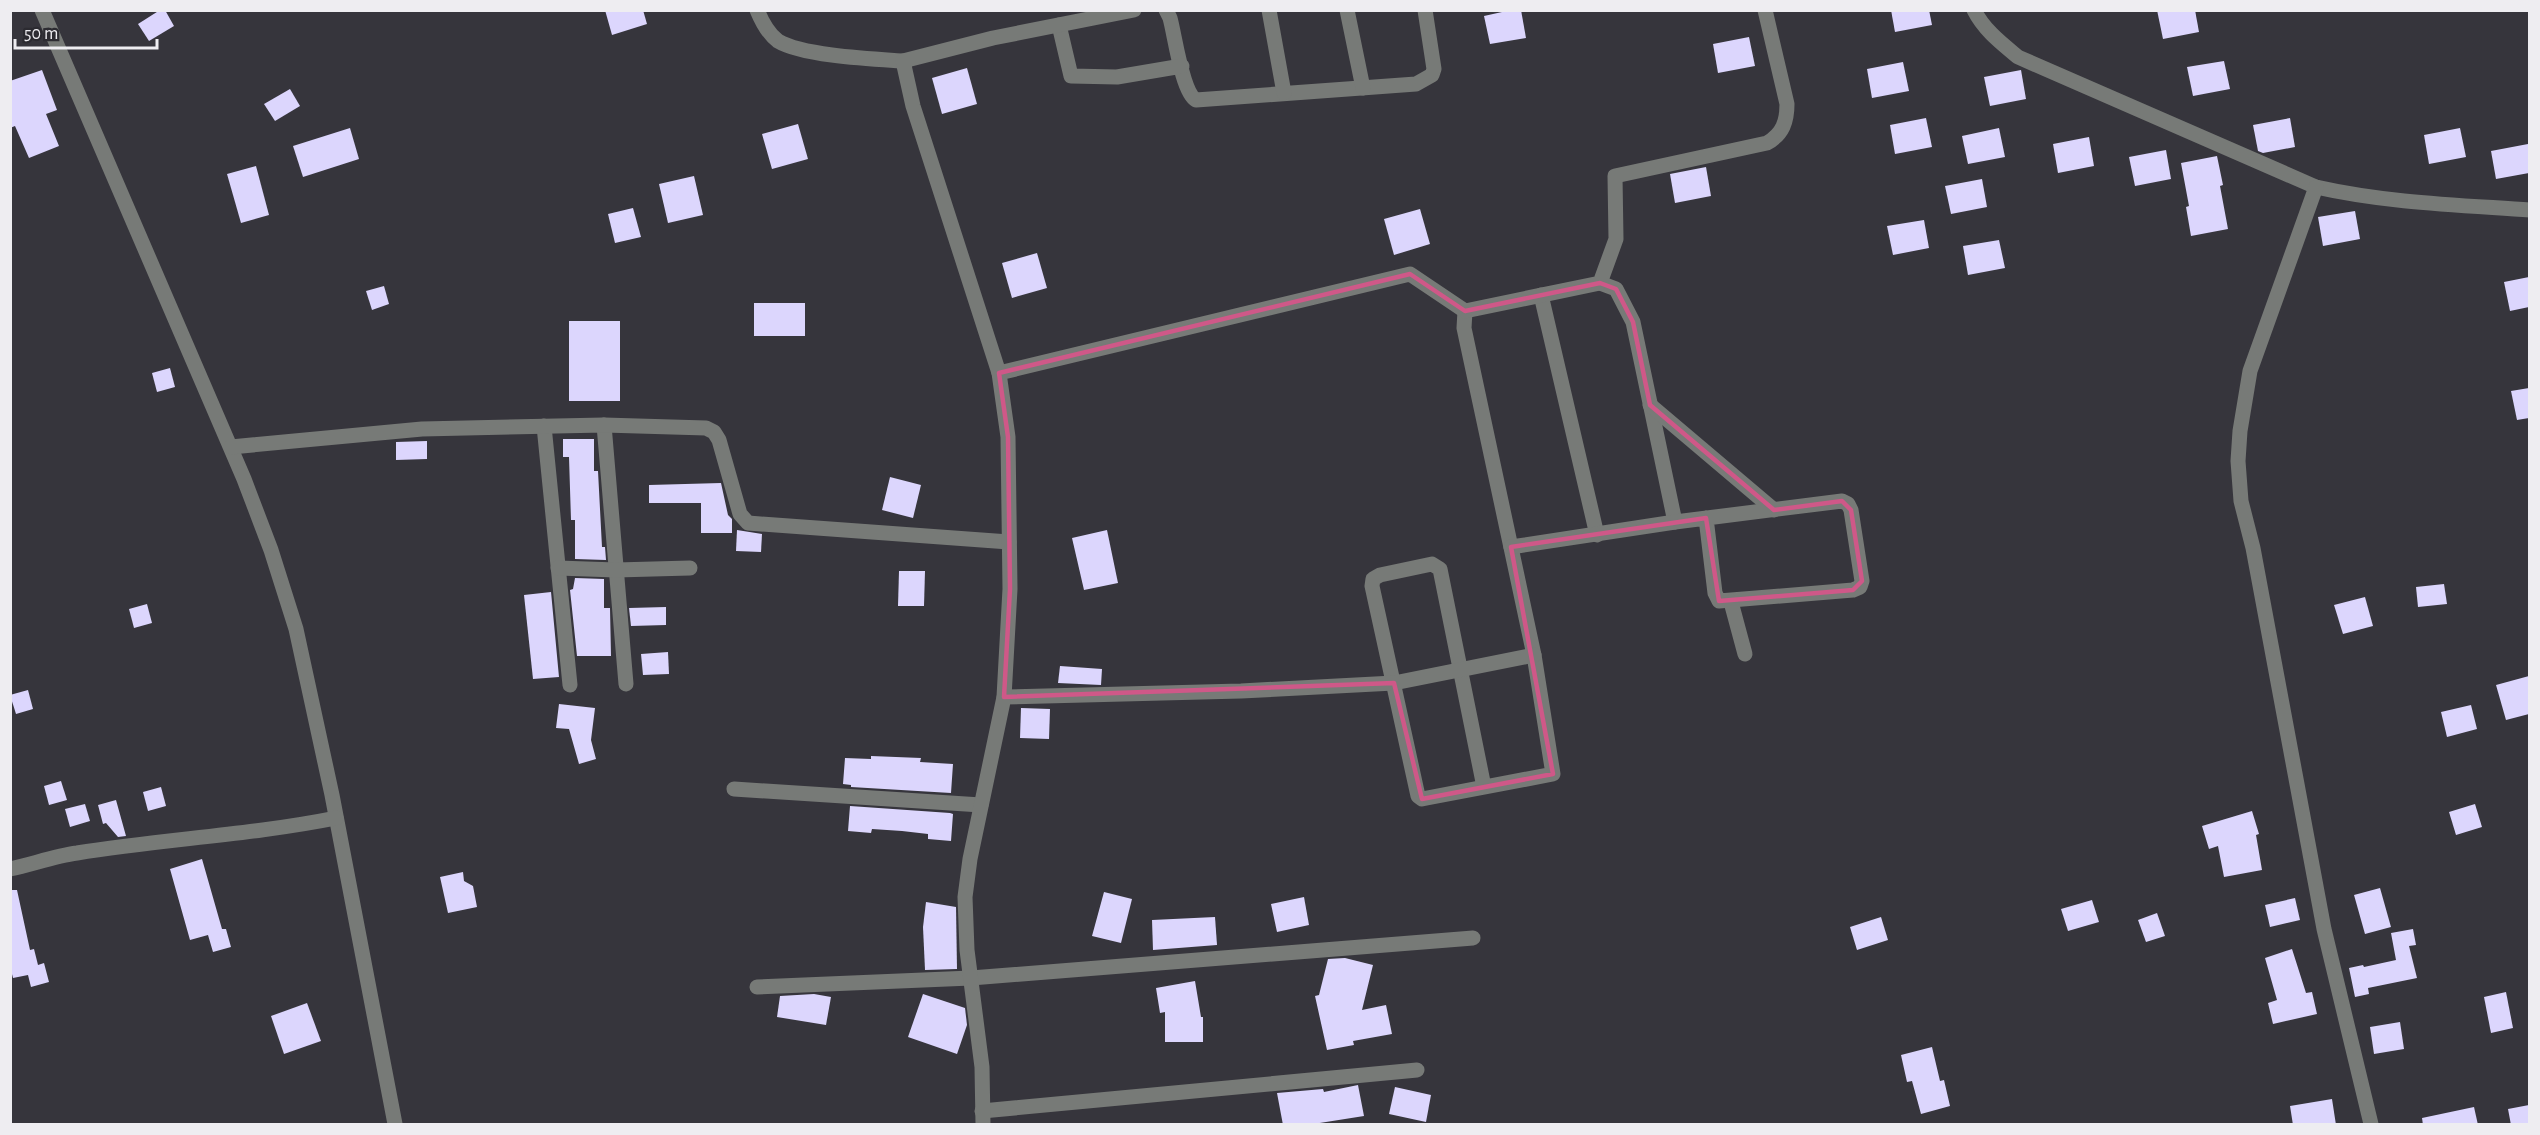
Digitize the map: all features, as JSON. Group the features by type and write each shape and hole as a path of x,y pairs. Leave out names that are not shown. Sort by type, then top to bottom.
{"street":[{"path":"42,10 231,447 271,550 296,629 336,818 395,1125"},
{"path":"757,10 766,30 777,40 788,45 848,57 903,61 940,50 1134,10"},
{"path":"1166,10 1189,93 1196,100 1416,84 1432,75 1434,62 1425,10"},
{"path":"1269,10 1284,93"},
{"path":"1347,10 1363,88"},
{"path":"1600,283 1616,239 1615,176 1767,142 1777,137 1784,127 1787,104 1764,10"},
{"path":"1974,10 1979,20 2018,57 2316,187 2399,201 2529,210"},
{"path":"1059,25 1071,76 1117,77 1182,66"},
{"path":"903,61 913,106 999,373 1008,437 1009,624 1004,697 981,805 965,897 971,978 982,1066 983,1118 1417,1070"},
{"path":"2316,187 2250,371 2240,431 2238,461 2241,501 2255,559 2324,929 2371,1125"},
{"path":"999,373 1410,274 1464,311 1600,283 1616,289 1633,322 1675,522"},
{"path":"1541,295 1597,535"},
{"path":"1464,311 1464,328 1534,655 1553,774 1422,799 1418,796 1372,586 1373,579 1380,575 1432,564 1440,569 1484,786"},
{"path":"1650,405 1774,510"},
{"path":"231,447 422,429 604,424 706,428 714,432 719,440 740,513 748,523 1009,542"},
{"path":"604,424 626,684"},
{"path":"544,426 570,685"},
{"path":"1511,547 1675,522 1706,518 1774,510 1842,501 1848,504 1851,510 1862,581 1860,587 1853,590 1731,602 1719,601 1715,593 1706,518"},
{"path":"558,568 616,570 690,568"},
{"path":"1731,602 1745,654"},
{"path":"1004,697 1241,691 1394,683 1534,655"},
{"path":"734,789 981,805"},
{"path":"10,869 75,853 170,840 280,829 336,818"},
{"path":"757,987 971,978 1473,938"}],"highlighted area":[{"path":"1410,274 1465,311 1600,283 1616,289 1633,322 1650,405 1774,510 1842,501 1851,510 1862,581 1853,590 1719,601 1706,518 1511,547 1553,774 1422,799 1394,683 1004,697 1010,589 1008,437 999,373"}],"building":[{"path":"160,10 165,10 174,26 149,41 138,24"},
{"path":"605,10 643,10 647,24 612,35"},
{"path":"1521,10 1526,38 1490,44 1484,16"},
{"path":"1891,10 1929,10 1932,25 1895,32"},
{"path":"2157,10 2195,10 2199,32 2163,39"},
{"path":"1749,37 1755,66 1718,73 1713,44"},
{"path":"2224,61 2230,89 2193,96 2187,67"},
{"path":"1903,62 1909,91 1872,98 1867,69"},
{"path":"967,68 977,104 942,114 932,78"},
{"path":"42,70 57,110 46,114 59,146 29,158 15,126 10,128 10,81"},
{"path":"2021,70 2026,99 1990,106 1984,77"},
{"path":"290,89 300,106 275,121 264,104"},
{"path":"1926,118 1932,147 1895,154 1890,125"},
{"path":"2290,118 2295,147 2263,153 2258,151 2253,125"},
{"path":"798,124 808,159 772,169 762,134"},
{"path":"350,128 359,159 303,177 293,146"},
{"path":"1999,128 2005,157 1968,164 1962,136"},
{"path":"2460,128 2466,157 2429,164 2424,135"},
{"path":"2089,137 2094,166 2058,173 2053,144"},
{"path":"2528,144 2529,173 2496,179 2491,151"},
{"path":"2166,150 2171,179 2135,186 2129,157"},
{"path":"2217,156 2228,229 2191,236 2186,207 2189,206 2181,163"},
{"path":"256,166 269,215 241,223 227,174"},
{"path":"1706,167 1711,196 1675,203 1670,174"},
{"path":"694,176 703,215 668,223 659,184"},
{"path":"1982,179 1987,207 1951,214 1945,186"},
{"path":"633,208 641,237 615,243 608,214"},
{"path":"1420,209 1430,244 1394,255 1384,219"},
{"path":"2355,211 2360,239 2323,246 2318,217"},
{"path":"1924,220 1929,248 1893,255 1887,226"},
{"path":"1999,240 2005,268 1968,275 1963,246"},
{"path":"1037,253 1047,288 1012,298 1002,263"},
{"path":"2529,277 2529,307 2510,311 2504,282"},
{"path":"384,286 389,304 372,310 366,291"},
{"path":"754,303 805,303 805,336 754,336"},
{"path":"569,321 620,321 620,401 569,401"},
{"path":"170,368 175,387 157,392 152,373"},
{"path":"2529,388 2529,418 2517,420 2511,391"},
{"path":"563,439 594,439 594,471 598,471 602,547 605,547 606,560 575,559 575,520 571,520 569,457 563,457"},
{"path":"427,441 427,459 396,460 396,442"},
{"path":"890,477 921,485 913,518 882,510"},
{"path":"721,483 728,515 732,519 732,533 701,533 701,503 649,503 649,485"},
{"path":"737,530 762,534 761,552 736,551"},
{"path":"1107,530 1118,583 1084,590 1072,538"},
{"path":"899,571 925,571 924,606 898,606"},
{"path":"575,578 604,579 604,608 610,608 611,656 577,656 570,590 573,589"},
{"path":"2444,584 2447,604 2418,607 2416,587"},
{"path":"551,592 559,677 533,679 524,595"},
{"path":"2365,597 2373,626 2343,634 2334,605"},
{"path":"147,604 152,623 134,628 129,609"},
{"path":"666,607 666,625 631,626 629,608"},
{"path":"668,652 669,674 643,675 641,654"},
{"path":"1060,666 1102,669 1101,685 1058,683"},
{"path":"2529,676 2529,714 2506,720 2496,685"},
{"path":"28,690 33,709 16,714 10,695"},
{"path":"559,704 595,708 591,740 596,759 579,764 569,729 556,728"},
{"path":"2471,705 2477,729 2447,737 2441,712"},
{"path":"1021,708 1050,709 1049,739 1020,738"},
{"path":"871,756 921,758 920,762 953,764 951,793 851,787 851,785 843,784 845,758 871,759"},
{"path":"61,781 67,800 49,805 44,786"},
{"path":"161,787 166,806 148,811 143,792"},
{"path":"116,800 126,836 118,837 106,823 103,824 98,805"},
{"path":"85,804 90,821 70,827 65,809"},
{"path":"2475,804 2482,827 2456,835 2449,812"},
{"path":"850,806 953,814 951,841 928,839 928,834 902,831 872,829 871,833 848,831"},
{"path":"2252,811 2259,834 2256,835 2262,870 2224,877 2218,846 2209,849 2202,826"},
{"path":"202,859 222,929 226,929 231,947 213,952 208,935 190,940 170,869"},
{"path":"463,872 464,881 473,886 477,907 448,913 440,877"},
{"path":"2380,888 2391,927 2365,934 2354,895"},
{"path":"10,890 17,890 30,950 34,949 38,965 44,963 49,982 31,987 28,975 13,978 10,966"},
{"path":"1104,892 1132,899 1121,943 1092,936"},
{"path":"1304,897 1309,925 1277,932 1271,904"},
{"path":"2295,898 2300,920 2270,927 2265,905"},
{"path":"2092,900 2099,922 2068,931 2061,909"},
{"path":"926,902 956,907 957,969 925,970 923,927"},
{"path":"2157,913 2165,936 2146,942 2138,920"},
{"path":"1215,917 1217,945 1153,950 1152,920"},
{"path":"1881,917 1888,940 1857,950 1850,927"},
{"path":"2413,929 2416,945 2409,946 2417,978 2368,988 2369,994 2355,997 2349,968 2396,960 2391,933"},
{"path":"2292,949 2306,993 2312,992 2317,1014 2273,1024 2268,1003 2277,1000 2265,958"},
{"path":"1345,958 1373,965 1362,1010 1386,1005 1392,1034 1353,1041 1354,1045 1327,1050 1315,996 1319,995 1328,959"},
{"path":"1195,981 1201,1017 1203,1017 1203,1042 1165,1042 1165,1012 1160,1013 1156,988"},
{"path":"2506,992 2513,1028 2491,1033 2484,997"},
{"path":"814,994 831,997 826,1025 777,1017 780,996"},
{"path":"923,994 965,1008 967,1025 957,1054 908,1037"},
{"path":"307,1003 321,1041 284,1054 271,1016"},
{"path":"2400,1022 2404,1049 2374,1054 2370,1027"},
{"path":"1932,1047 1940,1081 1944,1080 1950,1106 1921,1114 1912,1081 1907,1082 1901,1055"},
{"path":"1358,1085 1364,1116 1307,1125 1283,1125 1277,1093 1323,1089 1324,1092"},
{"path":"1395,1087 1431,1095 1426,1122 1389,1114"},
{"path":"2332,1099 2336,1125 2293,1125 2290,1106"},
{"path":"2529,1105 2529,1125 2511,1125 2508,1109"},
{"path":"2474,1107 2478,1125 2423,1125 2422,1118"}]}
